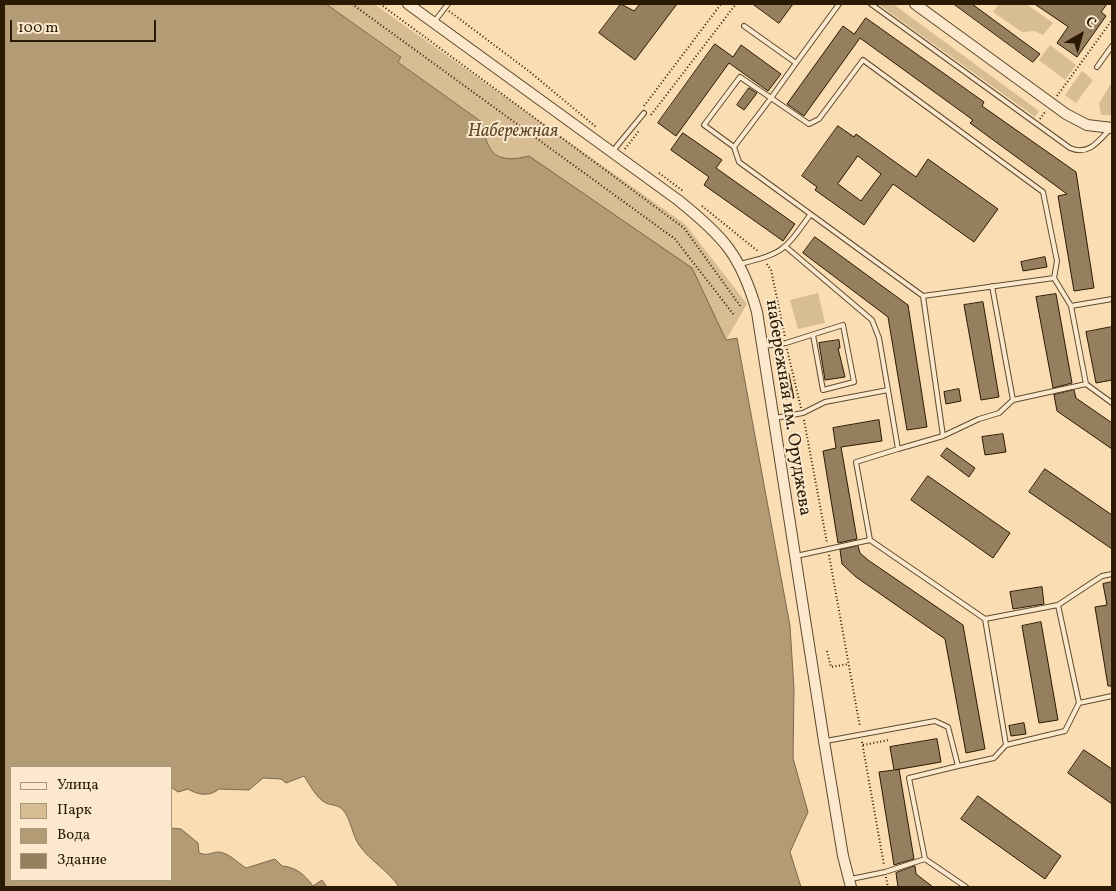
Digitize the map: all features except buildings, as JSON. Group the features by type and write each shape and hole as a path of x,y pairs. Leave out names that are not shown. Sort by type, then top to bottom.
{"street":[{"name":"набережная им. Оруджева","path":"408,4 614,148 706,223 728,245 740,264 750,287 763,346 824,742 850,883"},
{"path":"915,4 1066,114 1087,125 1112,128"}],"lane":[{"path":"434,22 448,4"},
{"path":"734,147 839,4"},
{"path":"871,4 1070,148 1078,152 1087,150 1112,128"},
{"path":"744,26 796,63"},
{"path":"1097,67 1112,46"},
{"path":"1054,278 922,296 739,162 734,147 704,126 740,76 809,124 820,119 863,60 1043,192 1057,261 1054,278 1071,306 1086,384 1112,402"},
{"path":"614,148 641,113"},
{"path":"740,264 764,258 786,247 810,214"},
{"path":"786,247 872,320 880,338 898,449"},
{"path":"992,286 1013,400"},
{"path":"922,296 943,436"},
{"path":"1071,306 1112,299"},
{"path":"763,346 786,343 843,325 854,382 823,390 813,335"},
{"path":"1086,384 1013,400 999,413 979,419 943,436 856,462 870,540 985,619 1058,605 1102,576 1112,574"},
{"path":"773,418 803,414 825,402 888,390"},
{"path":"794,556 870,540"},
{"path":"966,887 924,859 909,778 994,758 1006,745 1065,731 1079,703 1058,605"},
{"path":"985,619 1006,745"},
{"path":"1079,703 1112,696"},
{"path":"824,742 935,721 948,728 958,766"},
{"path":"850,883 924,859"}],"path":[{"path":"352,4 675,239 734,314"},
{"path":"380,4 684,228 742,307"},
{"path":"641,113 721,4"},
{"path":"648,119 736,4"},
{"path":"445,8 530,72 602,133"},
{"path":"1057,96 1112,20"},
{"path":"614,148 625,150 642,127"},
{"path":"657,172 688,195"},
{"path":"696,201 758,251 771,270 803,414 888,887"},
{"path":"827,651 832,666 849,664"},
{"path":"863,744 889,740"}],"green space":[{"name":"Набережная","path":"326,4 374,4 685,224 747,304 726,340 712,314 511,161 489,148 485,138 483,123 398,61 401,56"},
{"path":"878,4 893,4 1039,111 1035,117"},
{"path":"999,4 1026,4 1053,23 1043,35 1034,31 1022,32 993,12"},
{"path":"1050,45 1076,65 1065,80 1039,60"},
{"path":"1082,71 1093,80 1076,103 1065,95"},
{"path":"1112,82 1112,115 1101,115 1099,103"},
{"path":"818,293 825,323 798,329 790,300"}],"water":[{"path":"4,4 326,4 401,57 398,62 483,123 487,143 496,154 502,158 510,159 529,156 692,268 726,340 737,338 790,626 794,689 793,758 808,812 790,852 801,887 399,887 359,845 343,810 326,803 320,798 304,776 286,783 281,779 263,778 249,790 219,789 215,792 204,794 188,789 178,792 172,788 172,766 10,766 10,881 172,881 172,828 181,829 198,843 199,853 222,852 246,868 275,859 282,866 300,872 313,886 322,880 327,887 4,887"}]}
